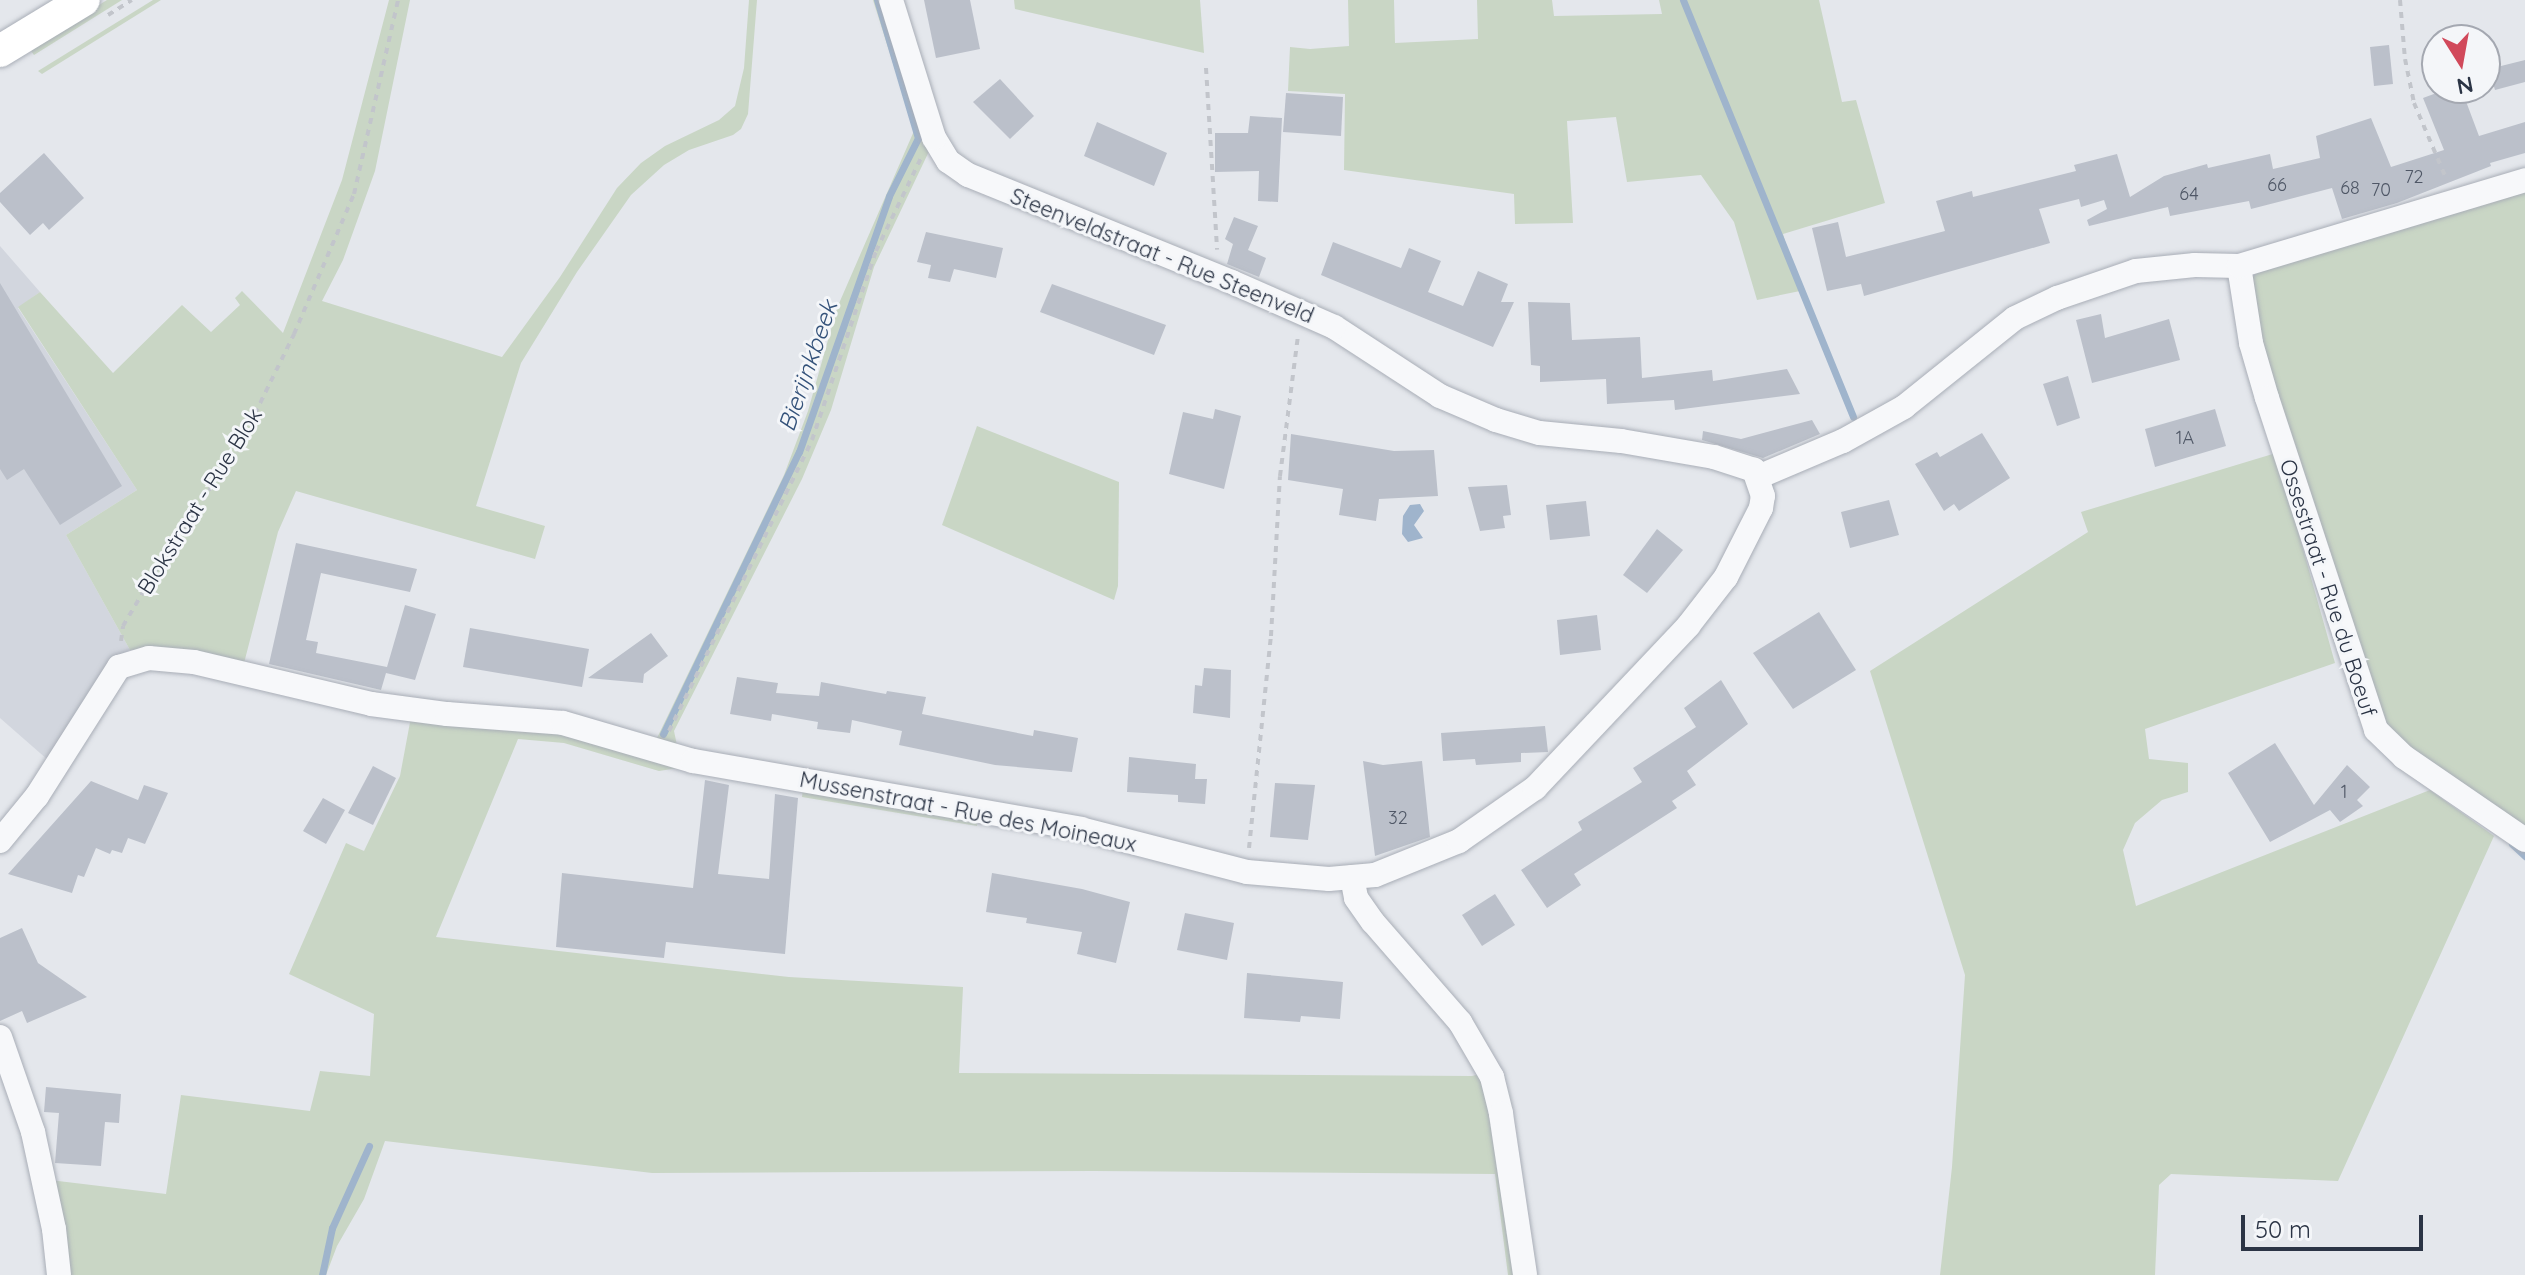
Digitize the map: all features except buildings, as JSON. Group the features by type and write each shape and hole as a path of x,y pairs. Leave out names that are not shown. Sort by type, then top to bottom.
{"main road":[{"path":"0,51 84,0"}],"street":[{"name":"Steenveldstraat - Rue Steenveld","path":"891,0 934,138 948,161 968,175 1218,276 1334,327 1440,396 1496,420 1539,433 1621,441 1714,457 1747,466 1758,477"},
{"path":"1758,477 1834,445 1904,407 2015,318 2057,298 2136,271 2195,265 2239,266 2525,180"},
{"name":"Ossestraat - Rue du Boeuf","path":"2239,266 2251,343 2267,398 2376,730 2404,757 2525,840"},
{"name":"Mussenstraat - Rue des Moineaux","path":"119,667 133,660 175,659 371,704 447,714 563,723 693,761 1081,829 1247,872 1352,877 1375,875 1459,841 1535,788 1688,626 1726,577 1761,508 1763,496 1758,477"},
{"path":"0,841 37,796 119,667"},
{"path":"1352,877 1356,898 1460,1022 1492,1077 1501,1114 1525,1275"},
{"path":"0,1037 33,1132 54,1229 59,1275"}],"path":[{"name":"Blokstraat - Rue Blok","path":"119,667 123,626 239,446 294,334 354,194 398,0"},
{"path":"2400,0 2403,48 2414,103 2456,203"},
{"path":"1206,68 1218,276"},
{"path":"666,753 665,740 812,440 876,251 909,179 934,138"},
{"path":"1247,872 1271,636 1280,476 1301,313"}],"shaded area":[{"path":"0,246 40,292 18,308 137,490 66,535 130,650 115,657 48,760 0,718"}],"green space":[{"path":"107,0 122,0 34,55 29,48"},
{"path":"153,0 161,0 42,74 38,71"},
{"path":"389,0 410,0 375,171 343,260 322,301 502,357 560,277 617,188 641,163 665,146 719,120 735,106 744,68 749,0 757,0 748,114 741,129 733,135 689,150 664,165 631,195 577,272 521,363 476,506 545,526 535,559 296,491 278,532 243,667 177,651 130,650 66,535 137,490 18,307 40,292 113,373 182,305 211,332 240,305 235,298 242,291 283,333 342,180"},
{"path":"873,0 882,0 915,115 909,114"},
{"path":"1014,0 1200,0 1204,53 1015,9"},
{"path":"1348,0 1394,0 1395,43 1478,39 1477,0 1552,0 1554,16 1662,14 1659,0 1819,0 1842,102 1856,100 1885,203 1783,234 1800,291 1757,300 1734,222 1701,175 1627,182 1616,117 1567,121 1573,223 1515,224 1514,194 1344,170 1345,94 1288,91 1290,47 1349,46"},
{"path":"917,124 932,145 874,267 831,410 802,479 674,731 678,750 657,738 784,475 808,411 837,308"},
{"path":"2525,191 2525,834 2391,738 2285,444 2248,281 2260,270"},
{"path":"977,426 1119,482 1118,586 1114,600 942,525"},
{"path":"2276,453 2335,663 2145,729 2149,759 2188,763 2188,792 2162,800 2135,823 2123,850 2136,906 2430,790 2494,836 2338,1181 2171,1174 2159,1185 2155,1275 1940,1275 1952,1167 1965,975 1870,671 2088,532 2081,512"},
{"path":"411,717 553,727 691,766 659,771 564,743 518,739 436,937 789,977 963,987 959,1073 1472,1076 1484,1073 1520,1275 1508,1275 1495,1174 1094,1171 652,1173 385,1141 364,1199 337,1246 326,1275 63,1275 50,1180 166,1194 181,1095 310,1111 320,1071 370,1076 374,1014 289,974 346,843 364,851 400,776"},
{"path":"803,788 978,815 977,826 802,797"}],"water":[{"path":"1420,504 1424,511 1414,525 1423,538 1408,542 1402,534 1403,516 1410,505"}],"waterway":[{"name":"Bierijnkbeek","path":"663,734 799,452 889,196 918,138 877,0"},
{"path":"1683,0 1853,417"},
{"path":"2512,844 2525,856"},
{"name":"Bierijnkbeek","path":"322,1275 332,1228 369,1146"}]}
